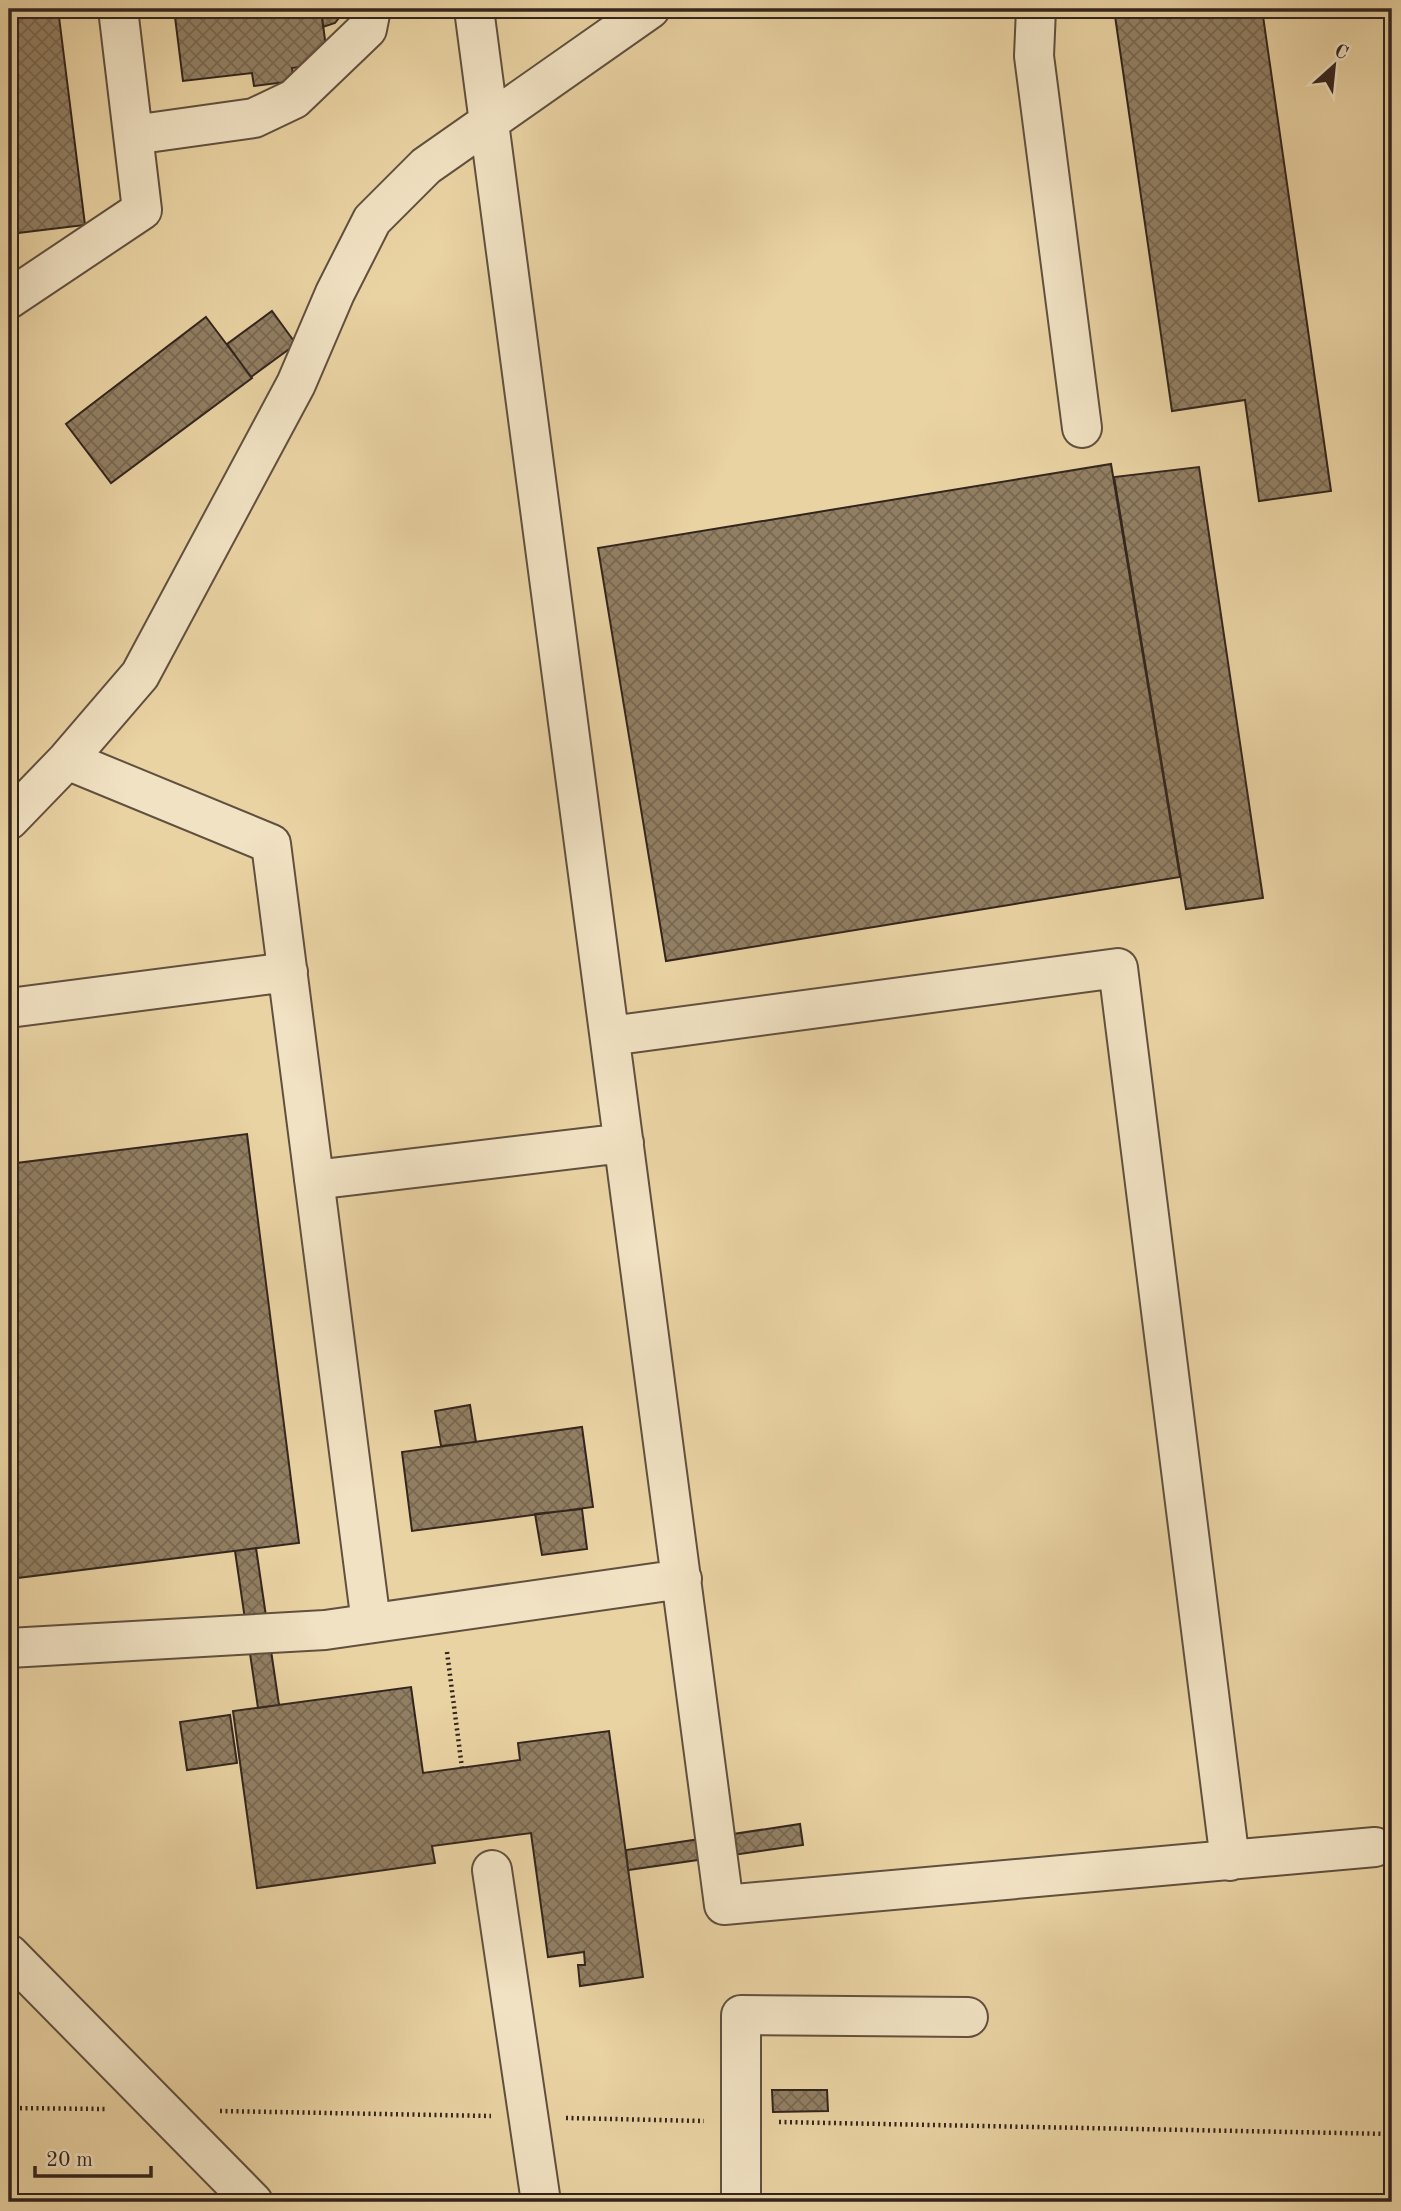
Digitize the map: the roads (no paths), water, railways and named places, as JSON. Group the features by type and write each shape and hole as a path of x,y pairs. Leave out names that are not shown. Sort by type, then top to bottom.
{"lane":[{"path":"9,299 142,210 118,9"},
{"path":"133,135 254,118 294,99 367,29 371,9"},
{"path":"474,9 724,1905 1375,1847"},
{"path":"9,820 140,675 296,384 335,293 372,220 426,166 650,9"},
{"path":"1036,9 1034,56 1082,428"},
{"path":"66,760 271,844 371,1623"},
{"path":"610,1037 1118,968 1230,1861"},
{"path":"9,1008 288,972"},
{"path":"314,1180 624,1143"},
{"path":"9,1648 326,1630 682,1579"},
{"path":"492,1870 541,2202"},
{"path":"9,1954 24,1985 253,2202"},
{"path":"741,2202 741,2015 968,2017"}]}
